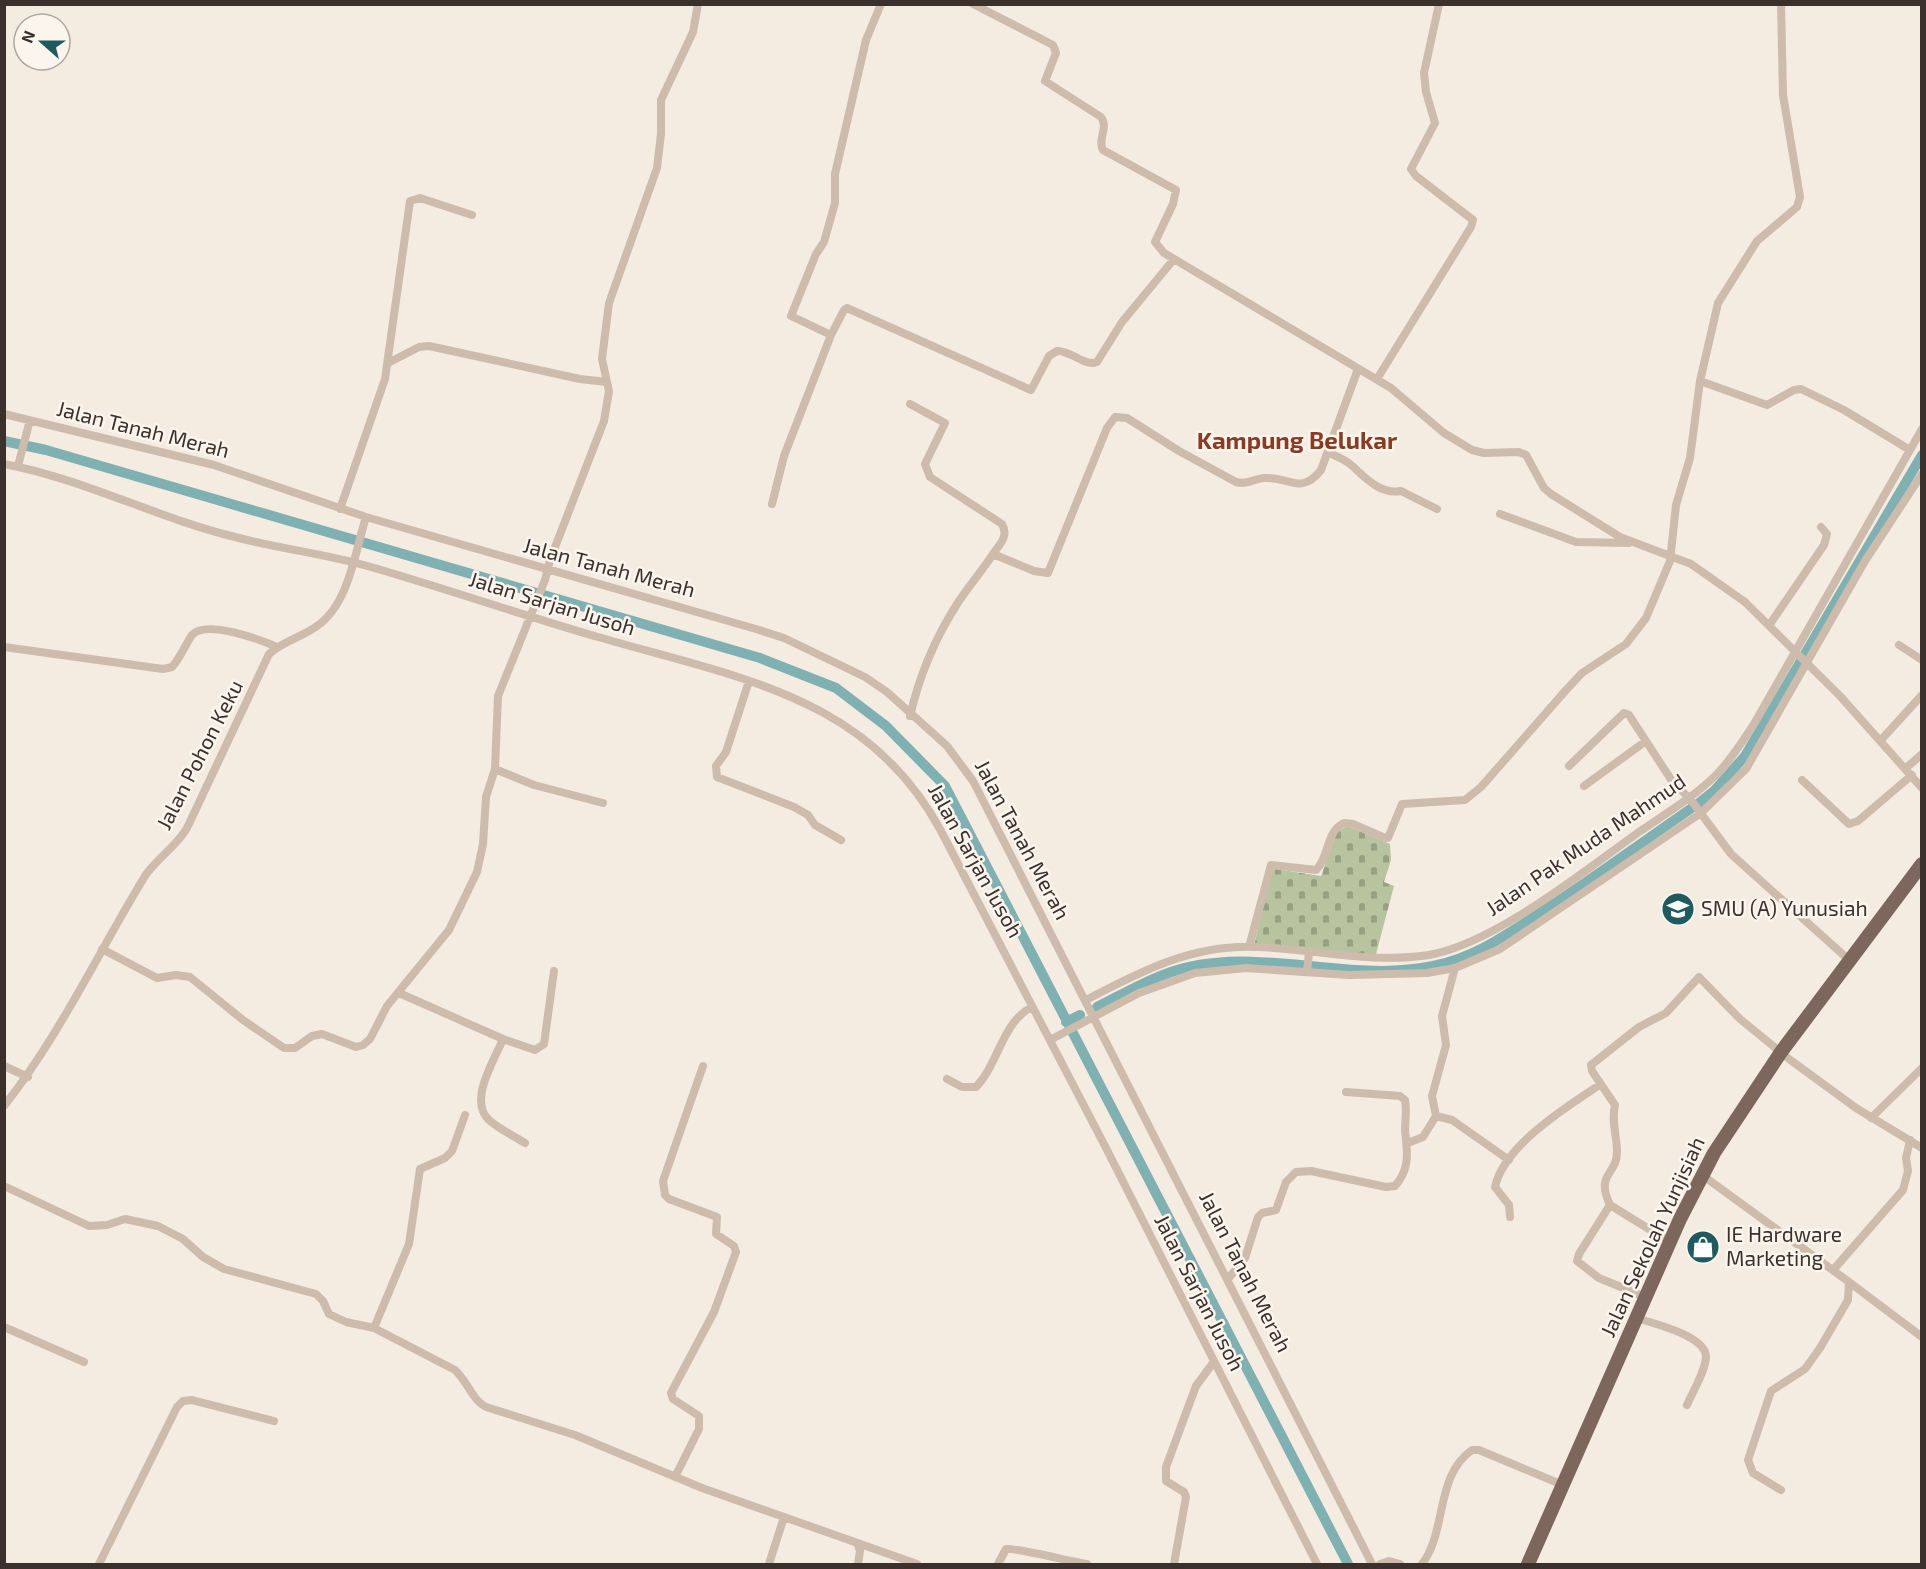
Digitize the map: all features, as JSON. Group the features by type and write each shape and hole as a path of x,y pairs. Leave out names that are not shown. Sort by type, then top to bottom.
{"main road":[{"name":"Jalan Sekolah Yunjisiah","path":"1528,1564 1636,1318 1702,1175 1738,1113 1781,1052 1922,864"}],"street":[{"path":"102,949 157,978 184,975 190,977 243,1020 290,1049 312,1036 322,1034 356,1047 363,1046 399,993 449,930 477,872 483,843 486,797 495,769 498,696 528,617 545,580 550,560 604,421 609,391 602,359 609,303 657,168 661,134 661,100 693,32 698,4"},
{"path":"831,335 791,316 816,254 824,242 835,203 835,174 866,39 881,4"},
{"path":"973,4 1053,45 1056,53 1045,81 1101,117 1105,127 1101,146 1103,150 1110,156 1176,190 1173,204 1155,242 1164,253 1377,379 1444,433 1472,450 1484,453 1519,452 1526,455 1544,488 1633,543 1690,564 1716,581 1770,624 1801,655 1881,740 1922,788"},
{"path":"1377,379 1471,227 1473,220 1416,177 1411,169 1436,123 1426,92 1424,73 1438,4"},
{"path":"1249,947 1269,867 1316,870 1323,862 1331,837 1339,825 1353,824 1388,838 1402,804 1465,800 1481,787 1582,673 1626,644 1646,618 1656,599 1670,555 1677,505 1690,458 1700,381 1718,303 1757,241 1797,207 1800,197 1783,95 1781,4"},
{"path":"340,509 381,395 388,363 410,201 420,198 472,215"},
{"path":"772,504 784,456 831,335 842,313 847,309 1031,390 1049,356 1057,351 1068,352 1090,363 1097,362 1122,322 1174,259"},
{"path":"388,363 419,347 429,346 580,379 607,382"},
{"path":"993,554 1035,571 1048,573 1107,428 1115,417 1127,418 1197,462 1244,484 1263,478 1291,484 1308,483 1321,470 1358,369"},
{"path":"1700,381 1767,405 1794,390 1801,389 1844,410 1910,450"},
{"path":"910,404 945,423 925,464 930,477 995,517 1006,531 1005,538 958,603 949,620 921,677 910,716"},
{"name":"Jalan Tanah Merah","path":"4,414 29,424 214,465 366,517 784,638 865,677 886,692 910,716 947,746 974,781 1372,1564"},
{"path":"20,462 29,424"},
{"path":"1050,1040 1139,993 1195,972 1308,962 1401,975 1455,968 1500,949 1699,811 1746,769 1770,730 1801,655 1922,429"},
{"path":"1328,452 1350,464 1357,474 1376,486 1394,492 1401,491 1437,509"},
{"name":"Jalan Sarjan Jusoh","path":"4,464 20,462 134,506 203,529 351,562 528,617 749,681 783,693 848,728 872,745 910,783 927,805 1050,1040 1317,1564"},
{"path":"1801,655 1922,474"},
{"path":"1500,514 1576,542 1633,543"},
{"name":"Jalan Pohon Keku","path":"4,1106 28,1077 56,1035 102,949 147,874 180,840 246,708 264,663 277,647 317,626 329,615 344,587 366,517"},
{"path":"1770,624 1824,545 1827,534 1821,526"},
{"path":"4,647 163,669 172,667 193,635 206,630 252,637 277,647"},
{"path":"1899,645 1922,660"},
{"name":"Jalan Pak Muda Mahmud","path":"1086,1000 1131,976 1179,956 1249,947 1308,962 1430,954 1455,947 1513,919 1689,798 1716,775 1732,756 1801,655"},
{"path":"749,681 726,752 716,766 717,777 794,807 808,815 815,825 841,840"},
{"path":"1881,740 1922,695"},
{"path":"1569,766 1624,713 1633,720 1672,781 1689,798 1731,854 1850,960"},
{"path":"1584,786 1646,741"},
{"path":"1802,780 1849,824 1857,821 1909,772 1922,754"},
{"path":"495,769 534,785 603,803"},
{"path":"1408,1143 1423,1137 1436,1116 1432,1096 1446,1045 1442,1016 1455,968"},
{"path":"399,993 503,1039 535,1050 544,1044 554,971"},
{"path":"1670,1242 1610,1205 1604,1183 1617,1152 1612,1124 1615,1105 1592,1071 1593,1062 1639,1027 1666,1013 1699,977 1740,1019 1781,1052 1871,1118 1922,1148"},
{"path":"948,1079 962,1087 976,1087 989,1071 1016,1018 1032,1006"},
{"path":"503,1039 480,1099 482,1111 490,1121 525,1143"},
{"path":"4,1066 28,1077"},
{"path":"675,1477 699,1429 700,1422 699,1416 673,1399 671,1393 714,1312 736,1252 734,1246 716,1234 717,1217 669,1199 664,1190 663,1181 703,1066"},
{"path":"1871,1118 1922,1068"},
{"path":"1510,1216 1509,1205 1495,1187 1509,1160 1551,1116 1601,1084"},
{"path":"1228,1279 1245,1258 1257,1217 1262,1213 1276,1210 1290,1176 1296,1172 1311,1171 1386,1187 1395,1186 1403,1177 1408,1143 1406,1103 1403,1097 1346,1092"},
{"path":"374,1328 409,1244 420,1169 445,1158 452,1151 465,1116"},
{"path":"1436,1116 1452,1120 1509,1160"},
{"path":"1834,1269 1903,1190 1908,1171 1906,1158 1910,1140"},
{"path":"1702,1175 1776,1231 1834,1269 1922,1338"},
{"path":"4,1185 89,1226 107,1225 124,1220 158,1226 183,1239 203,1257 224,1269 316,1294 323,1300 329,1314 346,1322 374,1328 455,1370 466,1379 475,1400 486,1407 575,1435 675,1477 858,1545 917,1564"},
{"path":"1610,1205 1579,1254 1577,1261 1599,1278 1645,1298"},
{"path":"1781,1490 1753,1473 1748,1460 1758,1438 1762,1413 1772,1391 1805,1369 1820,1348 1848,1300 1849,1282"},
{"path":"1636,1318 1696,1341 1704,1348 1706,1359 1687,1405"},
{"path":"4,1327 84,1362"},
{"path":"1174,1564 1186,1497 1184,1491 1166,1481 1166,1467 1196,1386 1213,1363"},
{"path":"99,1564 177,1407 183,1401 192,1400 273,1421"},
{"path":"1422,1564 1439,1522 1454,1468 1472,1450 1479,1450 1563,1485"},
{"path":"769,1564 784,1517"},
{"path":"858,1545 860,1551 858,1564"},
{"path":"998,1564 1006,1549 1011,1548 1043,1557 1087,1564"},
{"path":"1380,1564 1389,1561 1400,1564"}],"green space":[{"path":"1347,826 1390,844 1391,860 1384,882 1394,886 1375,958 1254,946 1271,871 1275,869 1321,876 1337,832"}],"waterway":[{"path":"4,441 46,450 760,658 836,688 886,726 945,786 1348,1564"},
{"path":"1097,1007 1165,974 1219,962 1281,963 1373,971 1433,966 1478,951 1565,896 1699,803 1714,791 1745,756 1922,455"},
{"path":"1066,1022 1080,1015"}],"place":[{"name":"SMU (A) Yunusiah","path":"1678,909"},
{"name":"IE Hardware Marketing","path":"1703,1247"}],"district":[{"name":"Kampung Belukar","path":"1297,441"}]}
